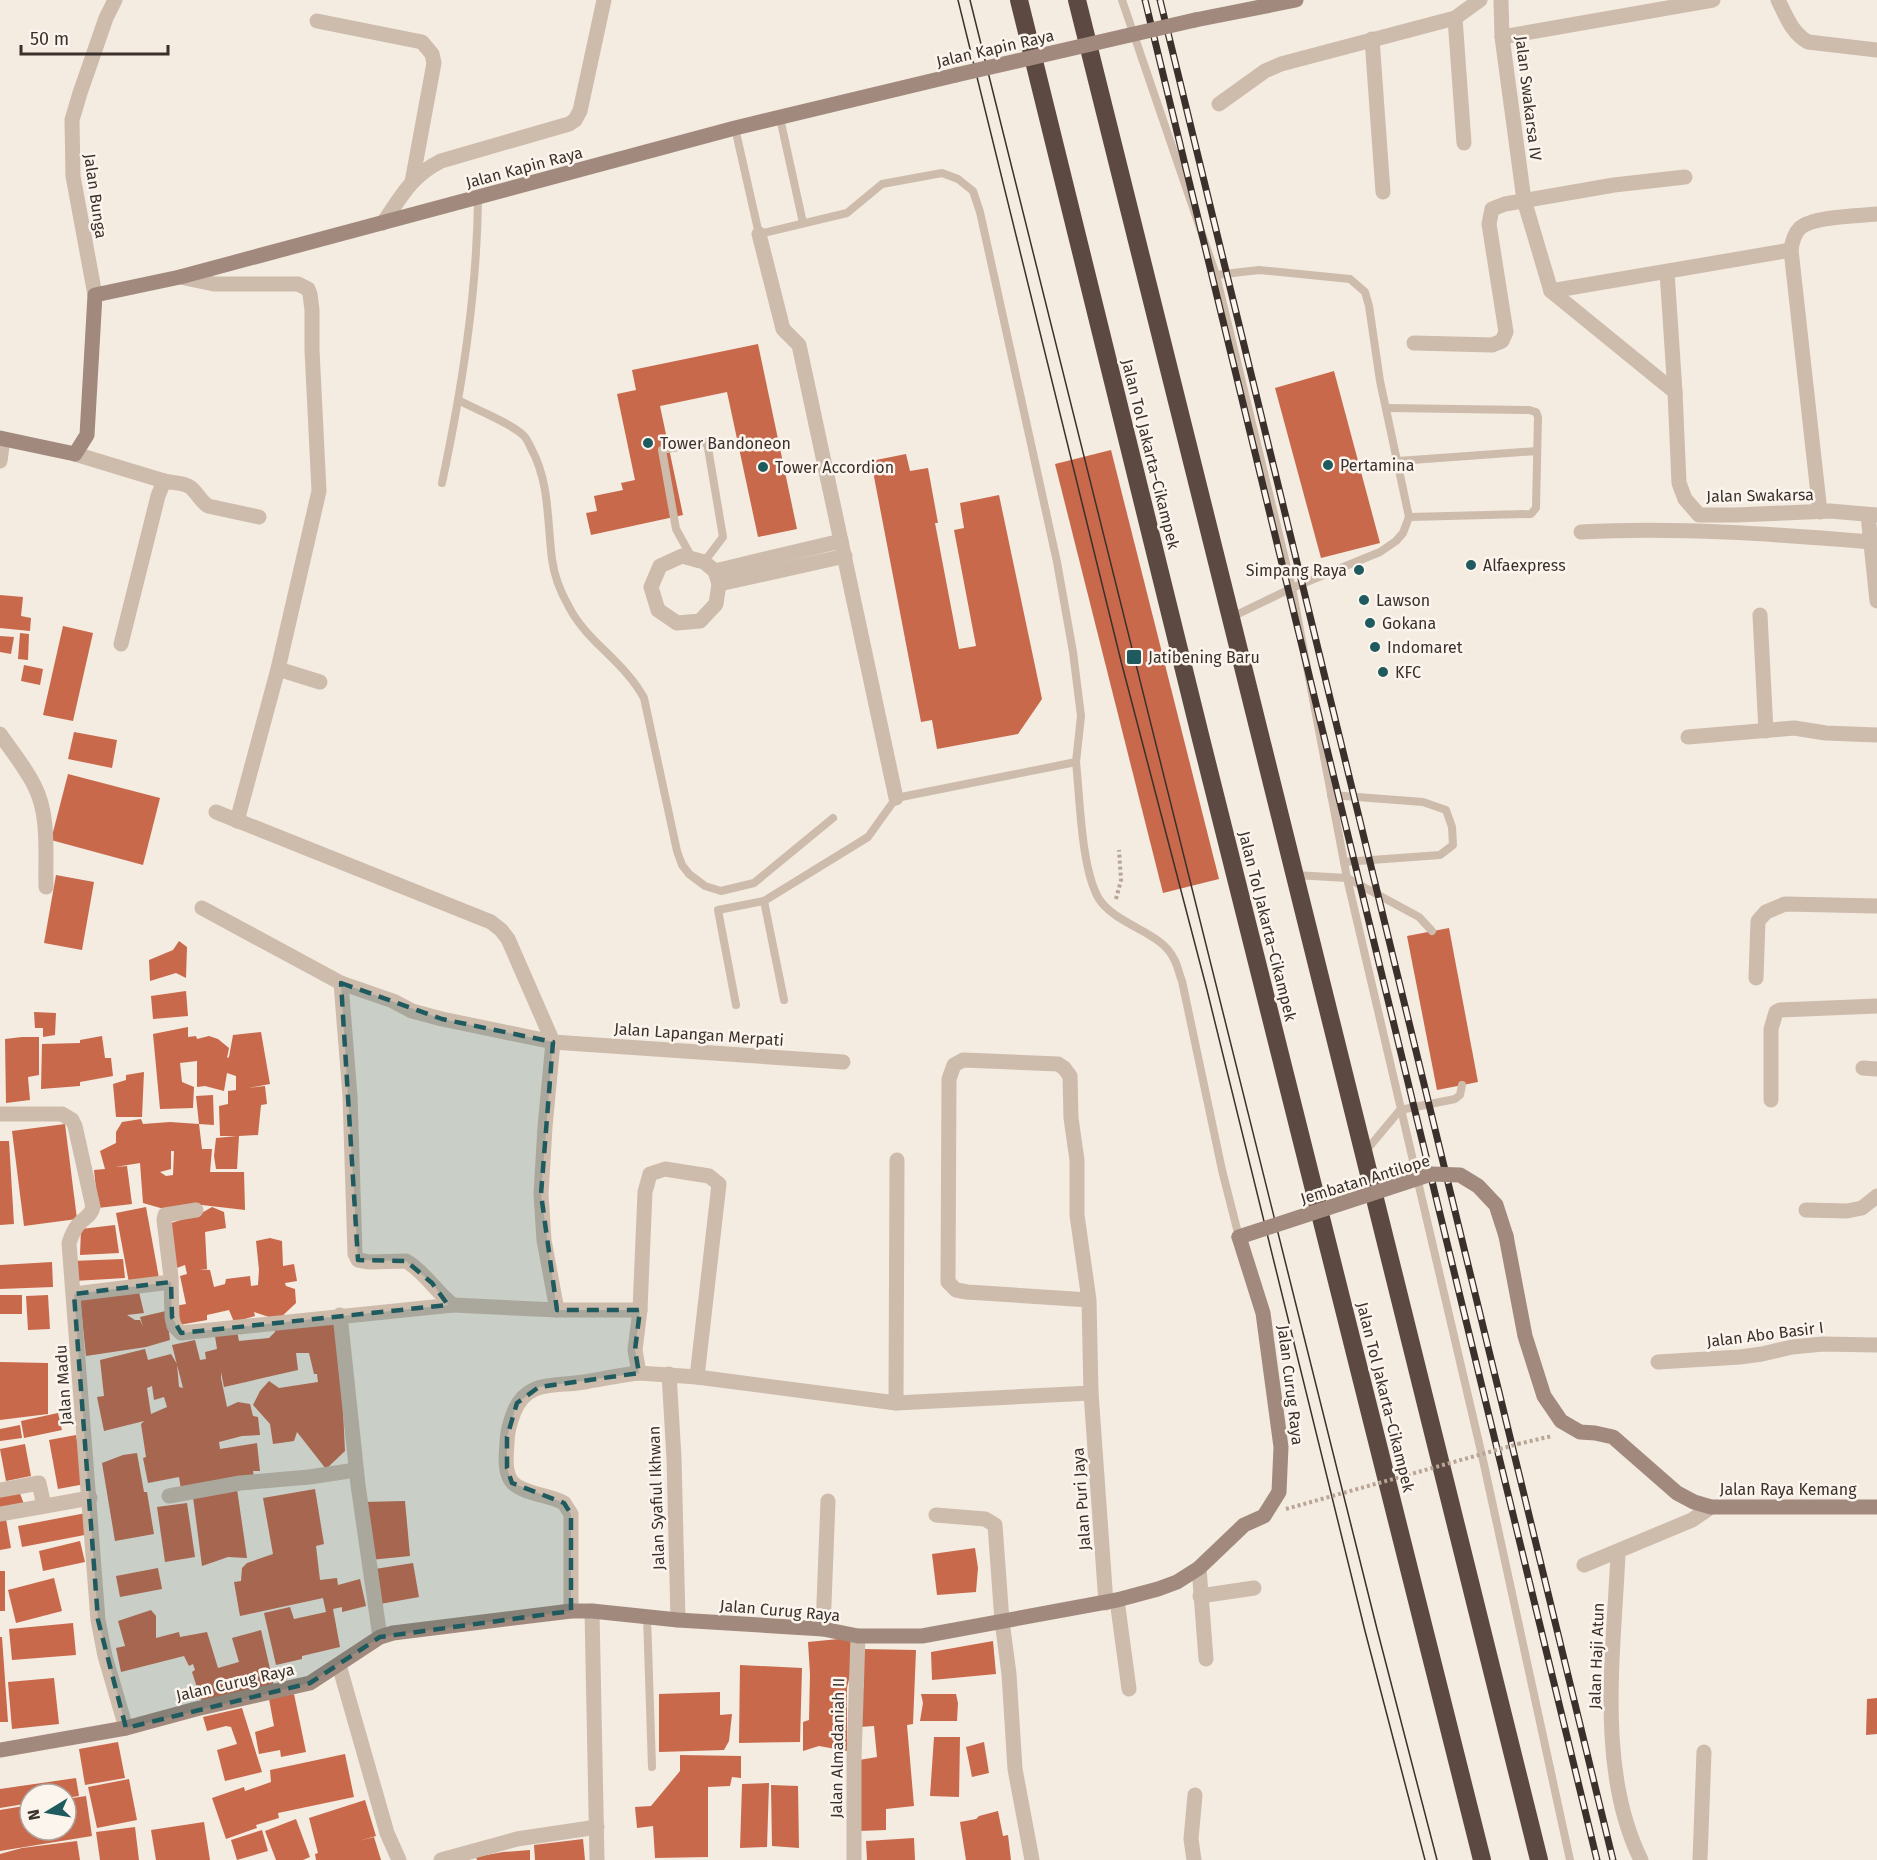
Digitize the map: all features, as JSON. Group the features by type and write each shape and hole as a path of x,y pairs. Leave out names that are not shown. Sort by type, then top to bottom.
{"highway":[{"name":"Jalan Tol Jakarta–Cikampek","path":"1018,0 1482,1860"},
{"path":"1077,0 1365,1152 1539,1860"}],"street":[{"name":"Jalan Bunga","path":"95,295 73,176 72,120 106,18 115,0"},
{"path":"383,223 412,182 425,169 441,161 575,120 580,111 604,0"},
{"name":"Jalan Kapin Raya","path":"95,295 180,276 735,128 1195,20 1296,0"},
{"path":"1219,104 1265,71 1281,64 1455,18 1480,0"},
{"name":"Jalan Swakarsa IV","path":"1501,0 1502,37 1524,200"},
{"path":"1502,37 1713,0"},
{"path":"1778,0 1798,36 1808,42 1877,50"},
{"path":"1455,18 1464,143"},
{"path":"317,21 422,42 432,54 434,63 412,182"},
{"path":"1372,39 1383,192"},
{"path":"1414,343 1492,345 1502,341 1506,332 1490,224 1492,209 1524,200 1614,185 1685,177"},
{"path":"1524,200 1551,291 1675,392"},
{"path":"1820,512 1791,250 1793,238 1801,227 1813,221 1877,214"},
{"path":"759,234 783,329 799,345 896,798"},
{"path":"1551,291 1791,250"},
{"path":"1667,272 1675,392"},
{"path":"180,276 214,284 298,284 310,294 320,491 278,669 237,821"},
{"path":"75,454 87,435 95,295"},
{"name":"Jalan Swakarsa","path":"1675,392 1678,483 1685,499 1698,515 1820,512 1872,515 1871,542 1877,601"},
{"path":"0,461 2,439 75,454 164,481 185,484 191,487 202,502 208,506 259,517"},
{"path":"121,644 158,496 164,481"},
{"path":"1581,532 1633,530 1755,533 1871,542"},
{"path":"708,569 843,549"},
{"path":"1760,615 1766,731"},
{"path":"278,669 320,682"},
{"path":"1688,737 1794,728 1877,735"},
{"path":"0,734 34,784 40,798 43,813 46,887"},
{"path":"216,812 491,922 508,939 553,1042 541,1194 544,1240 556,1310"},
{"path":"1756,978 1758,921 1766,912 1785,904 1877,906"},
{"name":"Jalan Lapangan Merpati","path":"202,908 341,982 393,1001 412,1011 442,1019 553,1042 843,1062"},
{"path":"341,982 350,1096 355,1254 358,1260 369,1262 406,1261 453,1305"},
{"path":"1771,1100 1771,1029 1776,1012 1877,1006"},
{"name":"Jalan Puri Jaya","path":"1089,1300 967,1292 956,1290 948,1282 949,1079 954,1065 963,1060 1058,1064 1070,1076 1071,1118 1077,1160 1077,1215 1089,1300 1091,1393 1112,1601 1129,1689"},
{"name":"Jalan Madu","path":"0,1114 62,1114 72,1120 93,1207 91,1214 72,1233 69,1243 98,1620 105,1656 126,1728"},
{"path":"896,1402 897,1160"},
{"path":"639,1373 635,1350 645,1192 650,1174 665,1169 709,1176 719,1184 697,1377"},
{"name":"Jembatan Antilope","path":"1239,1237 1431,1174 1460,1175 1478,1186 1496,1205 1506,1236"},
{"path":"1806,1210 1855,1210 1862,1208 1877,1196"},
{"path":"196,1210 165,1215 164,1221 171,1282 172,1317 174,1326 181,1333 453,1305 556,1310 639,1310"},
{"name":"Jalan Raya Kemang","path":"1506,1236 1526,1336 1544,1396 1561,1421 1580,1432 1595,1432 1613,1437 1624,1444 1677,1493 1694,1502 1711,1507 1877,1507"},
{"name":"Jalan Curug Raya","path":"0,1750 126,1728 196,1709 310,1683 380,1636 411,1630 571,1611 591,1611 678,1620 823,1629 858,1636 922,1636 1112,1601 1177,1582 1199,1568 1244,1525 1264,1516 1279,1492 1281,1447 1263,1314 1239,1237"},
{"path":"74,1294 171,1282"},
{"path":"340,1315 356,1470 380,1636"},
{"name":"Jalan Abo Basir I","path":"1658,1362 1740,1357 1792,1347 1823,1344 1877,1345"},
{"path":"571,1611 571,1514 564,1503 520,1488 513,1483 509,1477 506,1459 507,1437 517,1403 525,1394 539,1387 582,1383 639,1373 697,1377 896,1402 1091,1393"},
{"name":"Jalan Syafiul Ikhwan","path":"669,1374 674,1458 678,1620"},
{"path":"169,1496 240,1483 356,1470"},
{"path":"0,1490 39,1483 44,1506"},
{"path":"0,1514 90,1498"},
{"path":"823,1629 828,1501"},
{"path":"1584,1565 1692,1520 1711,1507"},
{"path":"936,1515 985,1519 995,1525 1015,1769 1032,1860"},
{"name":"Jalan Haji Atun","path":"1618,1552 1611,1713 1612,1753 1630,1839 1641,1860"},
{"path":"1199,1568 1206,1659"},
{"path":"1200,1596 1254,1588"},
{"path":"591,1611 597,1860"},
{"name":"Jalan Almadaniah II","path":"854,1860 854,1759 858,1636"},
{"path":"339,1665 387,1833 399,1860"},
{"path":"1700,1860 1704,1752"},
{"path":"1194,1860 1191,1839 1195,1795"},
{"path":"441,1860 517,1839 597,1827"}],"lane":[{"path":"1122,0 1216,275 1292,588 1347,878 1483,1460 1570,1860"},
{"path":"780,118 803,223"},
{"path":"735,128 759,234 847,213 882,184 942,173 958,179 973,191 980,212 1057,562 1073,652 1081,716 1076,762 1087,868 1100,900 1125,923 1153,936 1174,957 1182,981 1222,1170 1239,1237"},
{"path":"442,483 459,401 474,282 478,198"},
{"path":"1216,275 1259,270 1350,279 1365,292 1380,381 1409,517 1403,533 1380,552 1292,588 1230,618"},
{"path":"459,401 500,421 524,436 539,463 547,499 552,562 567,605 578,622 624,668 644,698 677,851 682,865 689,874 705,886 721,891 754,883 833,818"},
{"path":"1387,408 1533,410 1538,417 1536,508 1531,514 1409,517"},
{"path":"706,442 723,537 708,569 676,529 662,450 706,442"},
{"path":"1398,460 1537,451"},
{"path":"736,1005 718,910 764,901 868,837 896,798 1076,762"},
{"path":"1331,795 1424,802 1446,810 1452,827 1453,845 1440,855 1344,862"},
{"path":"1294,875 1347,878 1419,917 1432,931"},
{"path":"764,901 784,1000"},
{"path":"1365,1152 1400,1110 1455,1099 1460,1095 1462,1085"},
{"path":"647,1616 652,1767"}],"path":[{"path":"1111,910 1121,880 1119,850"},
{"path":"1287,1509 1518,1444 1580,1432"}],"highlighted area":[{"path":"341,983 442,1019 553,1042 541,1194 557,1310 640,1310 635,1350 639,1373 539,1387 517,1403 507,1437 507,1468 512,1483 564,1503 571,1514 571,1611 380,1637 310,1683 126,1728 98,1620 74,1294 171,1282 172,1317 181,1333 448,1305 432,1283 406,1261 358,1260"}],"building":[{"path":"758,344 797,529 758,537 727,392 660,406 683,515 591,535 586,513 597,511 594,496 623,490 621,483 635,480 617,394 636,390 632,370"},
{"name":"Pertamina","path":"1334,371 1380,543 1321,558 1275,388"},
{"path":"1111,450 1219,879 1163,893 1055,464"},
{"path":"906,454 910,471 928,468 938,523 935,523 959,649 976,646 954,530 964,528 960,503 999,495 1042,699 1018,734 937,749 932,720 921,722 871,461"},
{"path":"0,595 23,597 21,616 31,618 30,631 0,628"},
{"path":"63,626 93,633 73,721 43,715"},
{"path":"20,633 29,634 28,660 18,659"},
{"path":"0,636 14,637 11,654 0,652"},
{"path":"24,665 43,669 40,685 21,681"},
{"path":"74,732 117,740 112,768 68,759"},
{"path":"68,774 160,798 143,865 51,840"},
{"path":"56,875 94,882 82,950 44,943"},
{"path":"1449,928 1478,1082 1437,1090 1407,936"},
{"path":"179,941 187,947 186,978 176,973 150,981 149,960 173,950"},
{"path":"186,991 188,1016 153,1019 151,996"},
{"path":"34,1012 56,1013 55,1035 43,1037 43,1028 35,1028"},
{"path":"188,1027 188,1037 196,1036 197,1039 209,1036 218,1039 229,1048 227,1058 233,1035 261,1032 270,1084 248,1088 265,1086 267,1104 261,1105 258,1135 239,1136 237,1169 216,1169 214,1156 216,1138 237,1136 220,1136 219,1106 228,1104 228,1091 236,1090 236,1076 227,1073 224,1091 205,1086 197,1087 197,1061 180,1063 182,1082 194,1087 193,1108 160,1109 153,1034"},
{"path":"102,1036 105,1058 111,1058 113,1076 80,1082 80,1086 41,1089 42,1044 80,1043 80,1040"},
{"path":"39,1037 39,1075 28,1077 30,1100 6,1103 5,1039"},
{"path":"144,1072 142,1117 116,1117 113,1084 126,1080 126,1075"},
{"path":"213,1095 214,1125 199,1124 196,1096"},
{"path":"141,1119 143,1124 170,1122 199,1124 202,1149 212,1149 210,1172 244,1172 245,1210 202,1205 164,1209 143,1203 140,1163 115,1167 127,1166 132,1204 98,1208 94,1170 105,1169 100,1151 116,1143 116,1132 122,1122","holes":["171,1151 174,1151 173,1175 166,1176 160,1172 171,1169"]},
{"path":"65,1124 77,1219 24,1226 12,1131"},
{"path":"0,1141 9,1141 14,1224 0,1225"},
{"path":"146,1207 159,1278 129,1283 116,1213"},
{"path":"212,1207 224,1212 226,1228 205,1232 207,1269 199,1269 210,1270 214,1287 225,1284 226,1279 250,1276 251,1286 258,1285 256,1241 270,1238 282,1241 283,1266 294,1264 297,1281 285,1283 286,1286 295,1289 296,1303 278,1320 254,1312 255,1316 234,1322 229,1310 207,1315 207,1320 179,1325 175,1306 186,1304 180,1276 187,1274 185,1265 174,1269 168,1224 200,1214"},
{"path":"115,1225 119,1253 80,1255 81,1229"},
{"path":"123,1259 125,1278 74,1281 72,1261"},
{"path":"52,1262 53,1287 0,1289 0,1265"},
{"path":"138,1288 144,1313 127,1315 140,1320 143,1327 140,1317 166,1311 170,1340 146,1347 86,1356 80,1298"},
{"path":"0,1295 22,1295 22,1314 0,1314"},
{"path":"48,1295 50,1329 28,1330 26,1296"},
{"path":"336,1324 345,1451 326,1469 297,1432 294,1441 273,1444 270,1424 253,1405 260,1391 269,1381 279,1388 318,1382 309,1353 296,1353 298,1370 224,1387 221,1372 227,1407 238,1402 250,1404 253,1416 258,1417 260,1435 242,1436 219,1442 220,1449 257,1443 260,1471 253,1471 254,1479 181,1489 179,1477 148,1483 143,1458 146,1457 141,1424 144,1421 104,1431 97,1397 104,1396 100,1360 145,1349 148,1360 171,1354 177,1364 172,1345 195,1340 200,1360 206,1359 205,1352 217,1349 215,1336 237,1331 239,1341 269,1338 275,1332 275,1328","holes":["177,1365 183,1388 179,1387","152,1386 154,1400 164,1397 167,1407 151,1414 147,1388"]},
{"path":"0,1362 48,1363 48,1414 0,1420"},
{"path":"58,1413 62,1430 24,1438 21,1421"},
{"path":"20,1425 22,1438 0,1441 0,1429"},
{"path":"76,1435 85,1484 58,1489 49,1440"},
{"path":"25,1444 31,1476 6,1481 0,1449"},
{"path":"137,1453 154,1534 115,1541 102,1463 123,1455"},
{"path":"237,1489 247,1558 228,1557 202,1566 193,1497"},
{"path":"315,1489 324,1544 316,1546 320,1580 337,1578 338,1585 360,1579 366,1606 342,1612 342,1607 333,1609 340,1647 276,1665 264,1613 290,1607 294,1619 326,1612 323,1598 240,1616 234,1582 241,1581 242,1568 247,1563 273,1554 263,1498"},
{"path":"19,1491 24,1504 0,1511 0,1496"},
{"path":"405,1501 410,1556 370,1560 362,1502"},
{"path":"187,1503 195,1557 165,1562 157,1507"},
{"path":"86,1513 90,1534 22,1547 18,1526"},
{"path":"6,1519 11,1548 0,1550 0,1520"},
{"path":"80,1541 85,1562 43,1571 39,1551"},
{"path":"975,1548 978,1568 976,1592 937,1595 932,1554"},
{"path":"413,1563 419,1597 380,1604 375,1569"},
{"path":"158,1568 162,1589 120,1597 116,1576"},
{"path":"0,1571 5,1571 5,1611 0,1611"},
{"path":"54,1578 62,1611 16,1623 8,1590"},
{"path":"151,1610 156,1616 156,1638 179,1632 180,1637 207,1632 218,1668 239,1662 232,1638 261,1630 274,1686 202,1703 192,1672 195,1670 193,1664 189,1666 184,1656 121,1672 116,1648 125,1646 118,1621"},
{"path":"73,1623 76,1655 12,1660 9,1629"},
{"path":"0,1637 2,1637 8,1722 0,1722"},
{"path":"849,1638 851,1641 851,1671 847,1688 847,1751 819,1746 803,1751 803,1722 809,1720 808,1642"},
{"path":"993,1641 996,1674 932,1680 931,1652"},
{"path":"863,1649 916,1650 913,1724 907,1725 914,1806 886,1809 886,1830 858,1831 859,1760 877,1757 874,1726 860,1727 860,1692 864,1686"},
{"path":"740,1665 802,1668 800,1742 739,1743"},
{"path":"54,1678 59,1724 12,1729 8,1682"},
{"path":"720,1692 720,1715 732,1714 729,1741 724,1750 659,1752 659,1694"},
{"path":"294,1694 306,1752 281,1757 280,1750 259,1754 255,1732 274,1726 269,1699"},
{"path":"921,1694 956,1694 957,1721 920,1721 923,1703"},
{"path":"1877,1698 1877,1734 1866,1735 1867,1699"},
{"path":"242,1708 262,1772 225,1781 217,1750 237,1744 231,1727 226,1726 207,1731 203,1717"},
{"path":"934,1737 960,1737 959,1797 930,1796"},
{"path":"118,1742 125,1778 85,1785 79,1749"},
{"path":"984,1742 989,1773 972,1777 966,1747"},
{"path":"345,1754 354,1797 278,1813 279,1818 256,1825 257,1828 226,1839 212,1798 244,1787 245,1791 271,1782 270,1770"},
{"path":"680,1755 741,1756 741,1778 732,1777 730,1786 708,1787 708,1857 655,1858 653,1826 637,1828 635,1807 651,1806 680,1771"},
{"path":"76,1778 77,1782 48,1782"},
{"path":"129,1779 137,1820 97,1828 88,1787"},
{"path":"769,1783 767,1847 740,1848 742,1784"},
{"path":"771,1785 798,1786 799,1848 772,1846"},
{"path":"18,1786 18,1805 0,1808 0,1789"},
{"path":"86,1796 92,1836 78,1838 78,1797"},
{"path":"365,1800 376,1836 358,1841 374,1837 381,1860 316,1860 315,1854 318,1853 309,1818"},
{"path":"18,1807 18,1842 55,1842 0,1851 0,1810"},
{"path":"998,1811 1003,1836 1008,1835 1011,1860 966,1860 960,1822"},
{"path":"296,1819 310,1857 303,1860 276,1860 265,1831"},
{"path":"204,1822 210,1860 156,1860 151,1830"},
{"path":"135,1827 139,1860 100,1860 96,1832"},
{"path":"262,1830 268,1851 237,1860 231,1840"},
{"path":"914,1838 915,1860 867,1860 866,1841"},
{"path":"583,1839 585,1860 535,1860 534,1845"},
{"path":"77,1842 80,1860 0,1860 0,1854 22,1848"},
{"path":"530,1850 530,1860 477,1860 476,1857 503,1852"}],"tram line":[{"path":"958,0 1121,661 1207,990 1365,1631 1425,1860"},
{"path":"970,0 1377,1629 1437,1860"}],"railway":[{"path":"1145,0 1597,1860"},
{"path":"1160,0 1613,1860"}],"place":[{"name":"Tower Bandoneon","path":"648,443"},
{"name":"Pertamina","path":"1328,465"},
{"name":"Tower Accordion","path":"763,467"},
{"name":"Alfaexpress","path":"1471,565"},
{"name":"Simpang Raya","path":"1359,570"},
{"name":"Lawson","path":"1364,600"},
{"name":"Gokana","path":"1370,623"},
{"name":"Indomaret","path":"1375,647"},
{"name":"Jatibening Baru","path":"1134,657"},
{"name":"KFC","path":"1383,672"}]}
